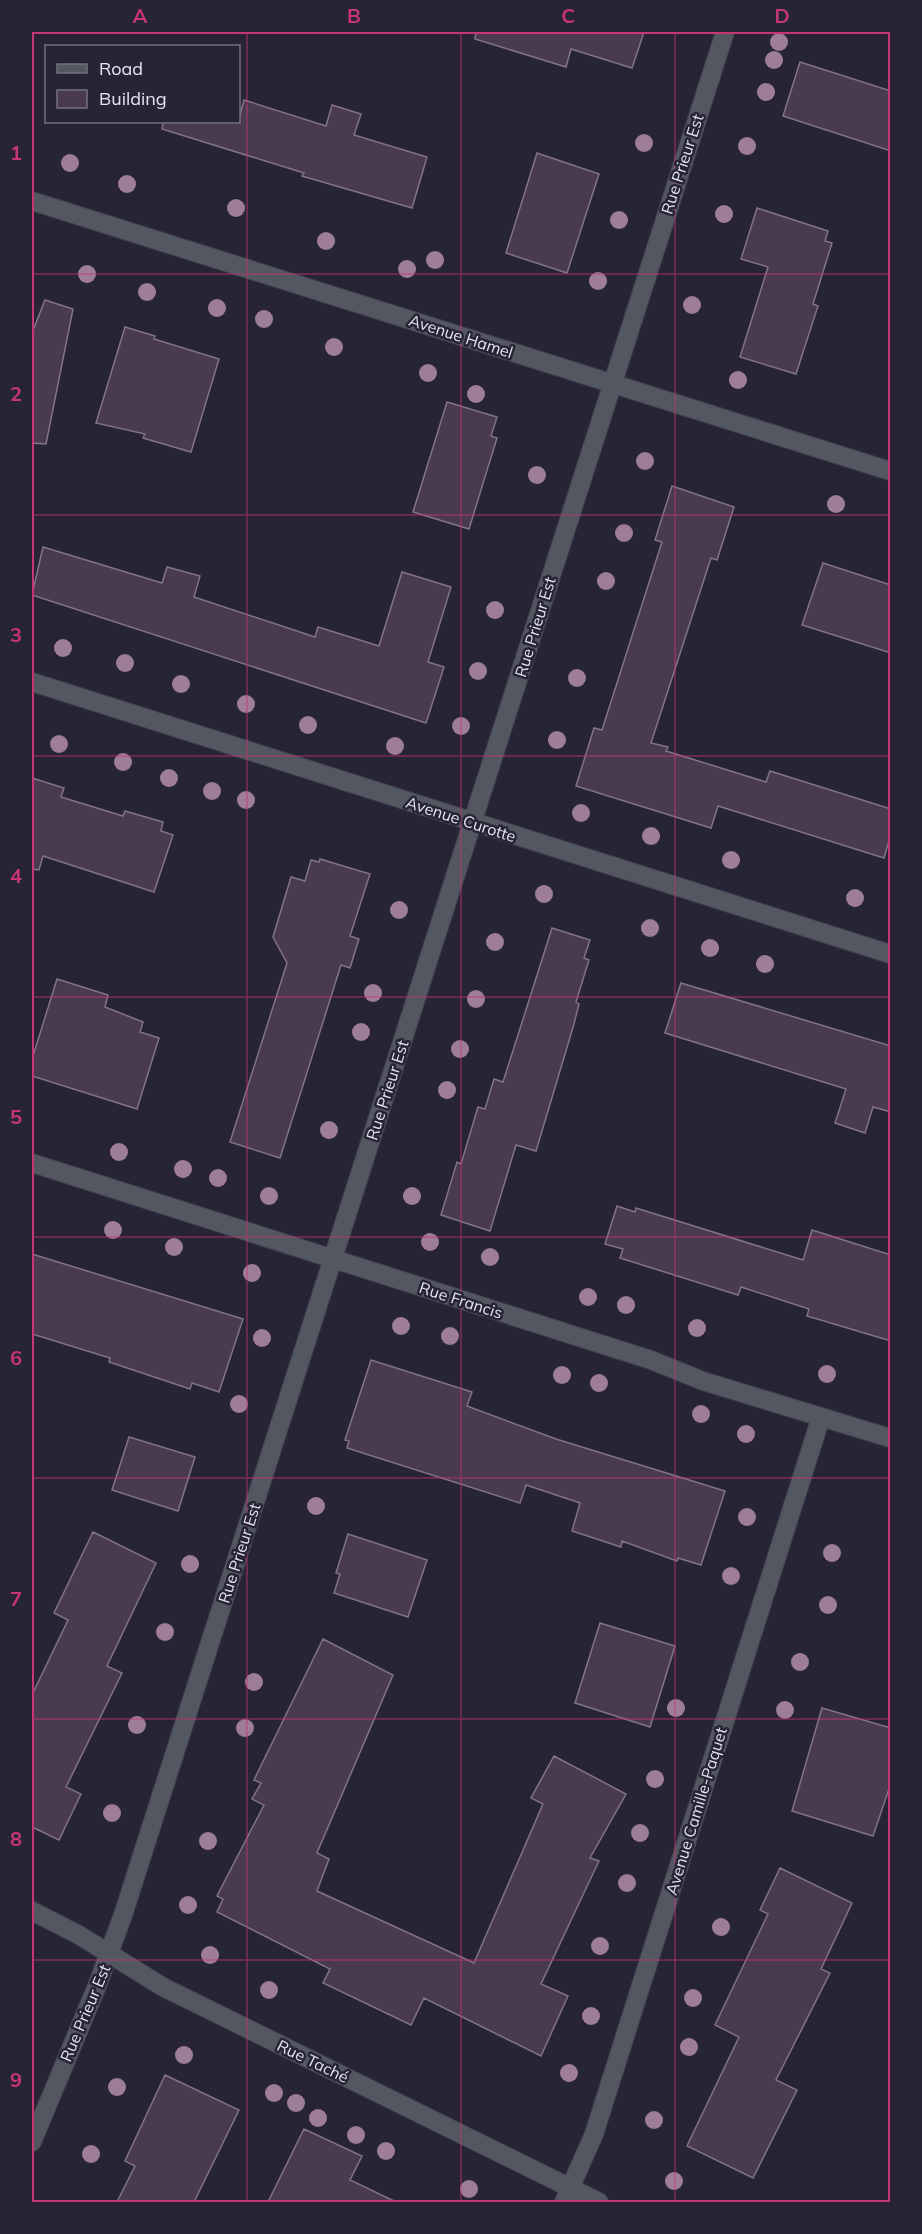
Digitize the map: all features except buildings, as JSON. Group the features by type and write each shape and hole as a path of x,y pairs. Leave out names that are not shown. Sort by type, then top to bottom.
{"street":[{"name":"Rue Prieur Est","path":"32,2142 109,1954 725,32"},
{"name":"Avenue Hamel","path":"32,201 891,471"},
{"name":"Avenue Curotte","path":"32,682 891,954"},
{"name":"Rue Francis","path":"32,1163 891,1438"},
{"name":"Avenue Camille-Paquet","path":"567,2196 594,2134 821,1417"},
{"name":"Rue Taché","path":"32,1911 164,1988 567,2196 599,2202"}]}
